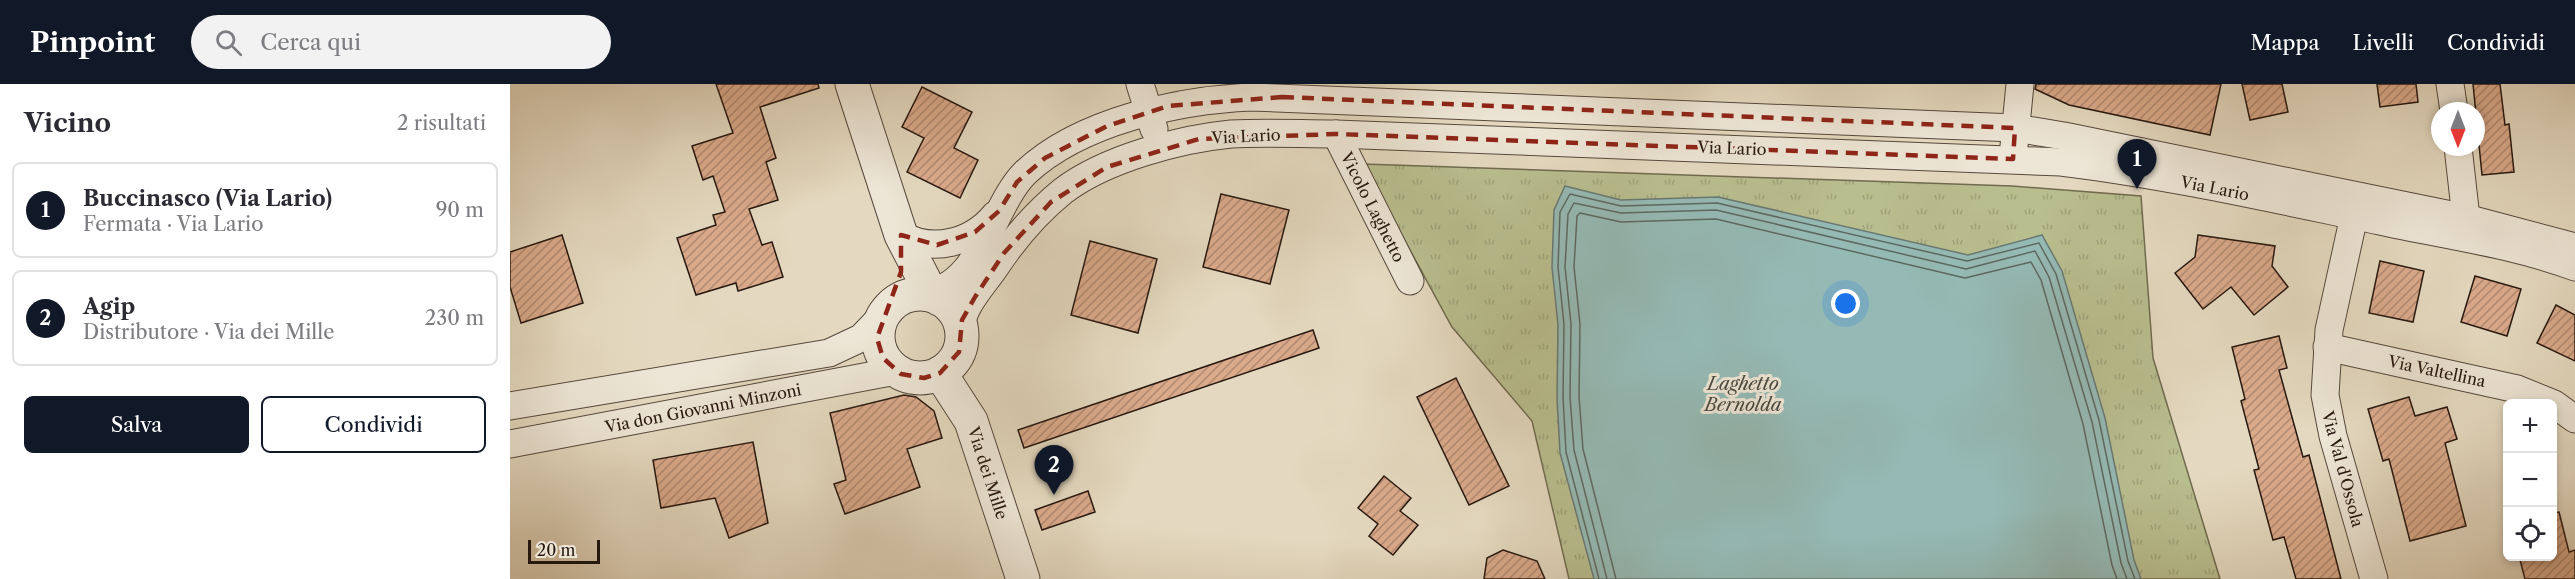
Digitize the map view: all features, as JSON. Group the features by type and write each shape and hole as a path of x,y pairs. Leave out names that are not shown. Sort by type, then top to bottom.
{"street":[{"path":"852,84 901,236 931,295 954,312 961,329 959,352 951,364 940,373 927,378 914,378 896,371 885,360 879,346 879,326 895,293 901,272 901,236"},
{"path":"1140,84 1160,149"},
{"path":"2013,159 2020,84"},
{"path":"2450,84 2453,102"},
{"name":"Via Lario","path":"931,295 956,278 974,258 1017,182 1046,158 1088,134 1149,112 1207,100 1282,97 2015,128 2076,138 2466,218 2575,247"},
{"name":"Via Lario","path":"961,329 965,312 1004,254 1051,201 1074,184 1107,167 1160,149 1198,139 1232,134 1336,134 2061,162 2140,174 2354,216 2538,254 2575,267"},
{"name":"Vicolo Laghetto","path":"1336,134 1410,281"},
{"path":"2459,156 2466,218"},
{"name":"Via Lario","path":"901,236 917,243 930,245 953,242 984,227 1006,200"},
{"name":"Via Val d'Ossola","path":"2354,216 2335,296 2327,347 2325,395 2327,412 2374,579"},
{"path":"884,314 897,301 909,295 931,295"},
{"name":"Via don Giovanni Minzoni","path":"510,406 829,353 861,338 884,314"},
{"name":"Via Valtellina","path":"2327,347 2517,389 2554,404 2575,419"},
{"name":"Via don Giovanni Minzoni","path":"510,444 896,371"},
{"name":"Via dei Mille","path":"940,373 971,421 1023,579"}],"highlighted area":[{"path":"1282,97 2015,128 2013,159 1336,134 1199,139 1107,167 1051,202 1004,253 975,297 962,320 959,352 940,373 924,378 901,374 883,358 877,338 901,272 901,235 937,245 975,232 999,211 1017,182 1045,158 1107,126 1168,106"}],"green space":[{"name":"Laghetto Bernolda","path":"1363,164 2012,186 2141,196 2153,358 2220,579 1569,579 1532,421 1452,327"}],"water":[{"name":"Laghetto Bernolda","path":"1565,186 1621,200 1718,197 1968,255 2042,235 2062,271 2105,418 2134,560 2141,579 1594,579 1560,453 1557,398 1558,325 1552,267 1554,210"}],"building":[{"path":"716,84 818,84 819,88 760,107 776,158 766,162 778,200 749,209 762,245 772,242 783,277 738,291 736,283 696,295 677,238 716,225 713,215 725,212 713,176 703,180 692,146 733,133"},
{"path":"2036,84 2221,84 2210,135 2069,105 2035,89"},
{"path":"2242,84 2282,84 2288,112 2250,120"},
{"path":"2377,84 2416,84 2418,102 2380,107"},
{"path":"2473,84 2500,84 2505,125 2509,124 2514,172 2482,175 2480,156 2485,156 2485,102 2475,102"},
{"path":"922,87 972,112 954,148 978,160 960,198 907,172 924,138 902,127"},
{"path":"1221,194 1289,210 1270,284 1203,267"},
{"path":"562,235 583,303 521,323 510,287 510,252"},
{"path":"2198,235 2275,246 2272,266 2288,287 2254,315 2231,287 2203,309 2175,273 2195,257"},
{"path":"1090,241 1157,259 1138,333 1071,315"},
{"path":"2380,261 2424,271 2413,322 2369,313"},
{"path":"2475,276 2521,289 2507,336 2461,322"},
{"path":"2556,305 2575,315 2575,361 2537,343"},
{"path":"1313,330 1319,348 1024,448 1018,430"},
{"path":"2279,336 2287,368 2279,370 2303,457 2309,455 2341,579 2296,579 2284,537 2273,540 2254,470 2259,469 2241,401 2245,399 2232,347"},
{"path":"1456,378 1509,486 1469,505 1417,397"},
{"path":"904,395 916,397 934,411 942,438 907,449 920,487 845,514 834,484 846,480 830,413"},
{"path":"2409,397 2415,416 2447,407 2457,439 2445,443 2466,526 2410,541 2389,459 2383,461 2368,409"},
{"path":"753,442 768,523 729,538 715,498 661,508 653,460"},
{"path":"1384,476 1411,498 1400,511 1418,525 1393,555 1369,536 1378,524 1358,508"},
{"path":"1088,491 1095,512 1042,530 1035,510"},
{"path":"2557,512 2559,512 2569,552 2575,550 2575,579 2525,579 2520,561 2557,561"},
{"path":"1503,550 1537,561 1545,579 1484,579 1487,558"}],"place":[{"name":"Buccinasco (Via Lario)","path":"2137,189"},
{"name":"Agip","path":"1054,495"}]}
